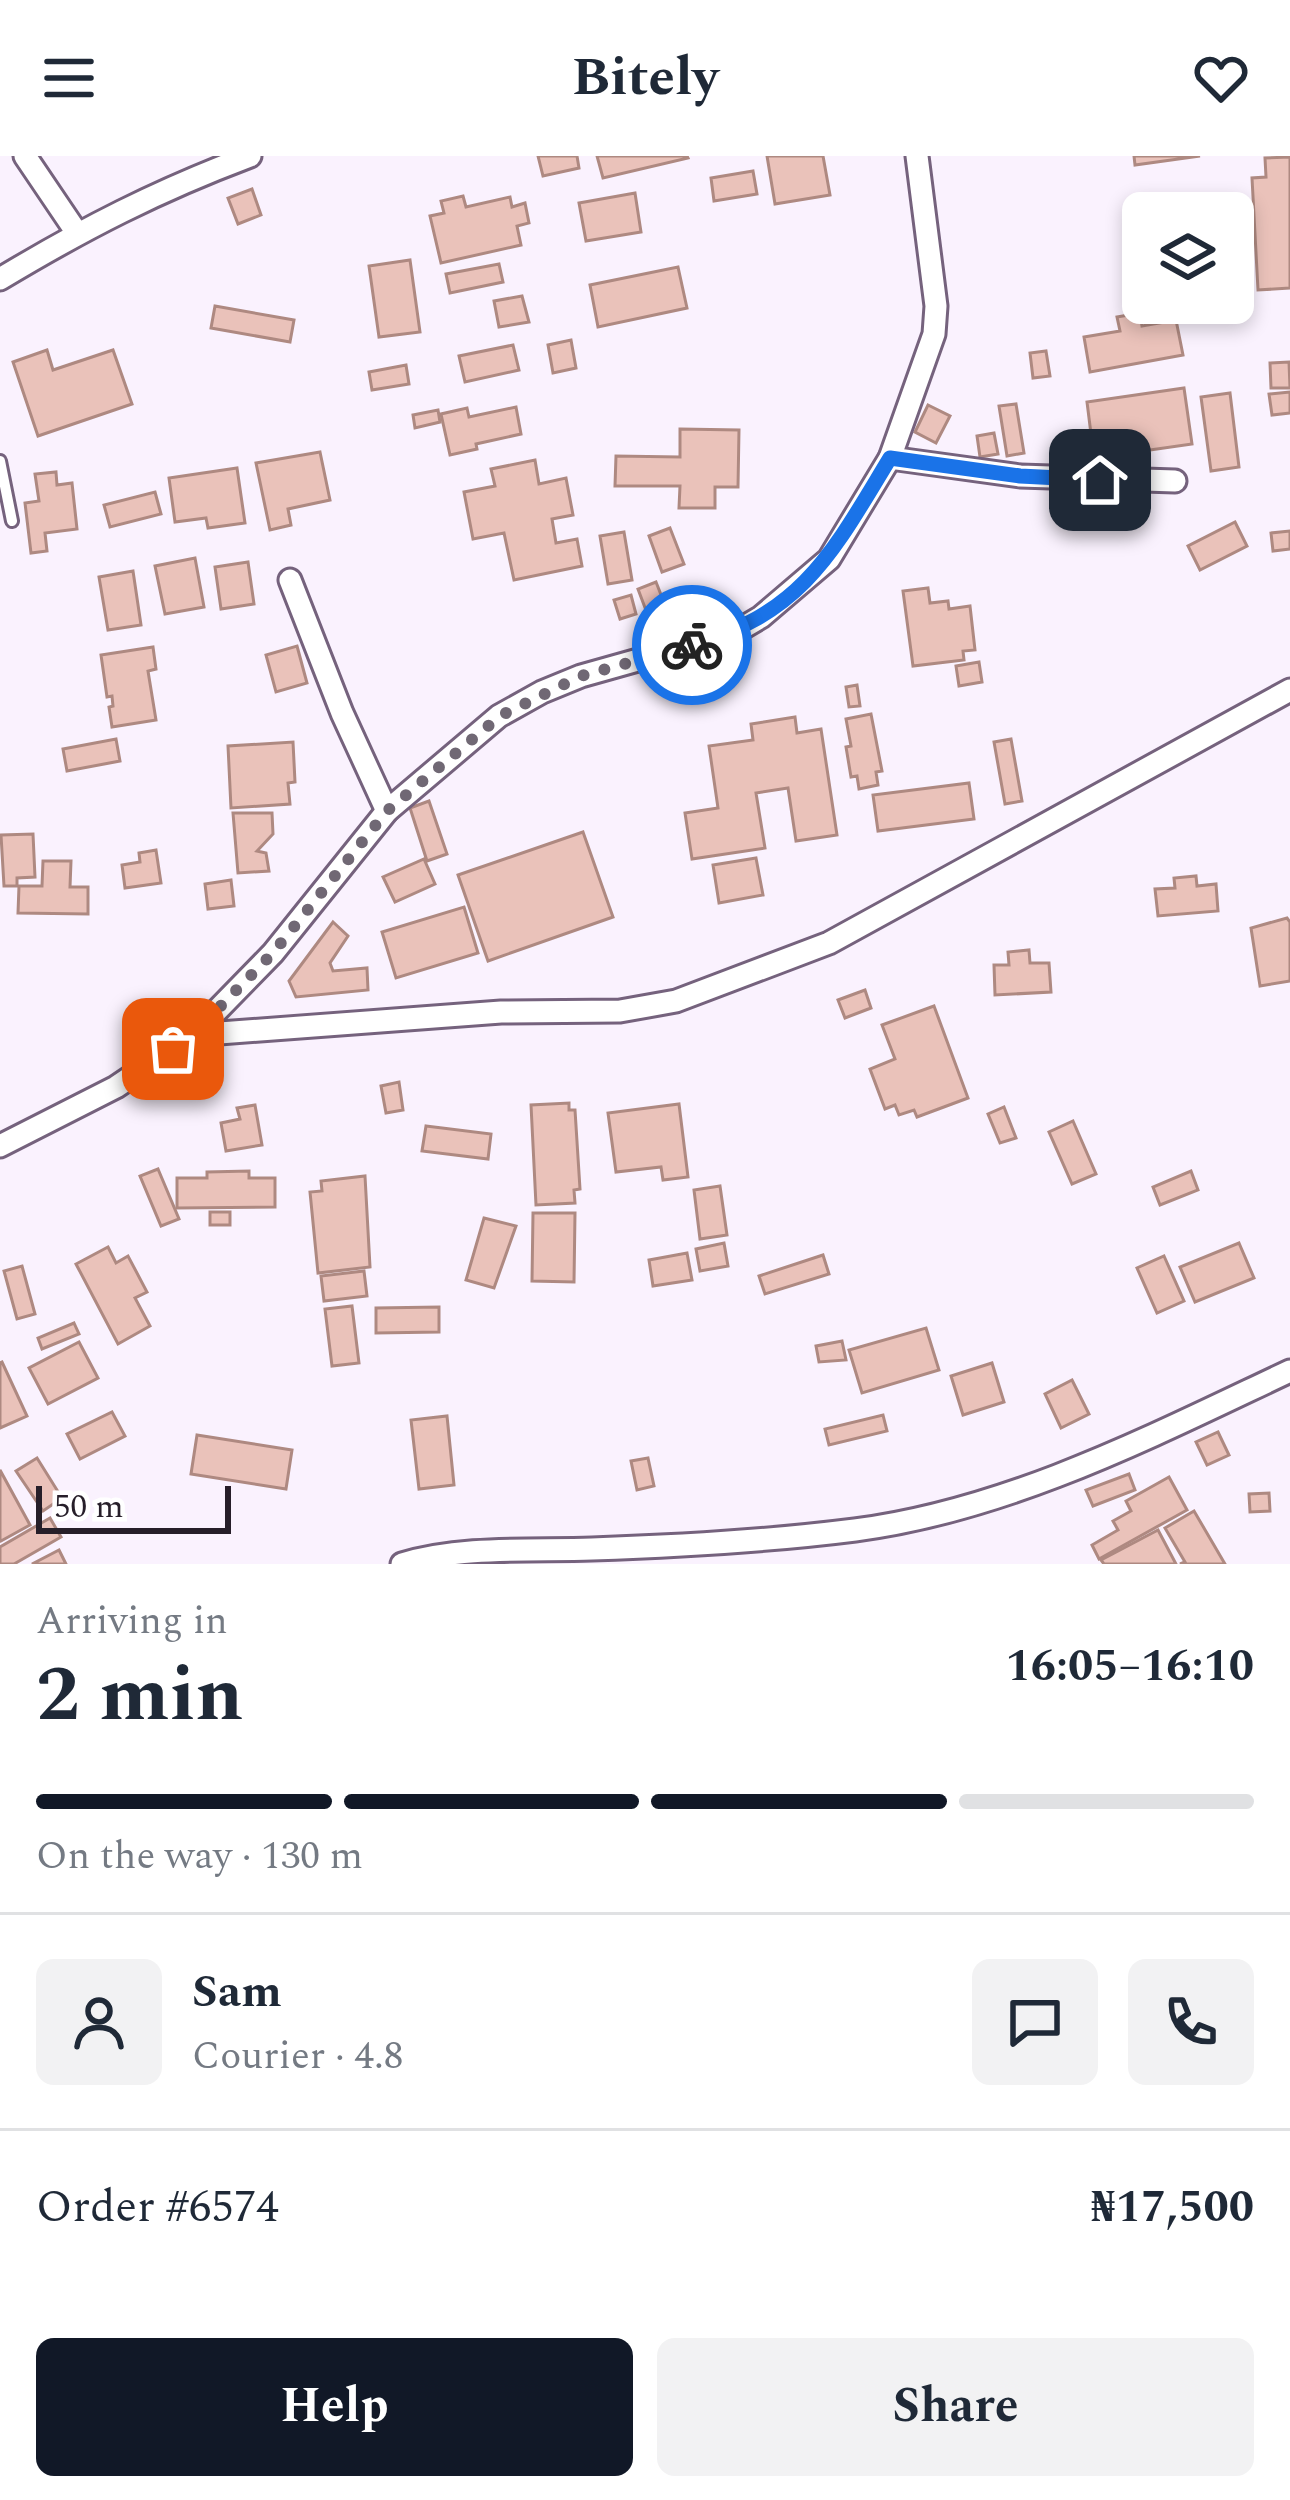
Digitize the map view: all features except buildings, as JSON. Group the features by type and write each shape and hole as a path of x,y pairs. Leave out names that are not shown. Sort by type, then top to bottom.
{"street":[{"path":"25,156 77,233"},
{"path":"0,1146 116,1087 193,1034 273,953 387,811 500,716 581,676 734,633 761,617 829,559 890,458 934,334 936,306 917,156"},
{"path":"0,279 162,189 246,157"},
{"path":"890,458 1020,476 1175,481"},
{"path":"290,580 387,811"},
{"path":"193,1034 502,1012 620,1011 676,1001 829,943 1290,690"},
{"path":"402,1564 471,1552 670,1546 858,1529 967,1506 1156,1434 1290,1372"}],"lane":[{"path":"0,461 12,520"}],"way so far":[{"path":"173,1049 273,953 387,811 500,716 581,676 692,645"}],"route":[{"path":"692,645 734,633 804,583 829,559 890,458 1020,476 1100,480"}]}
